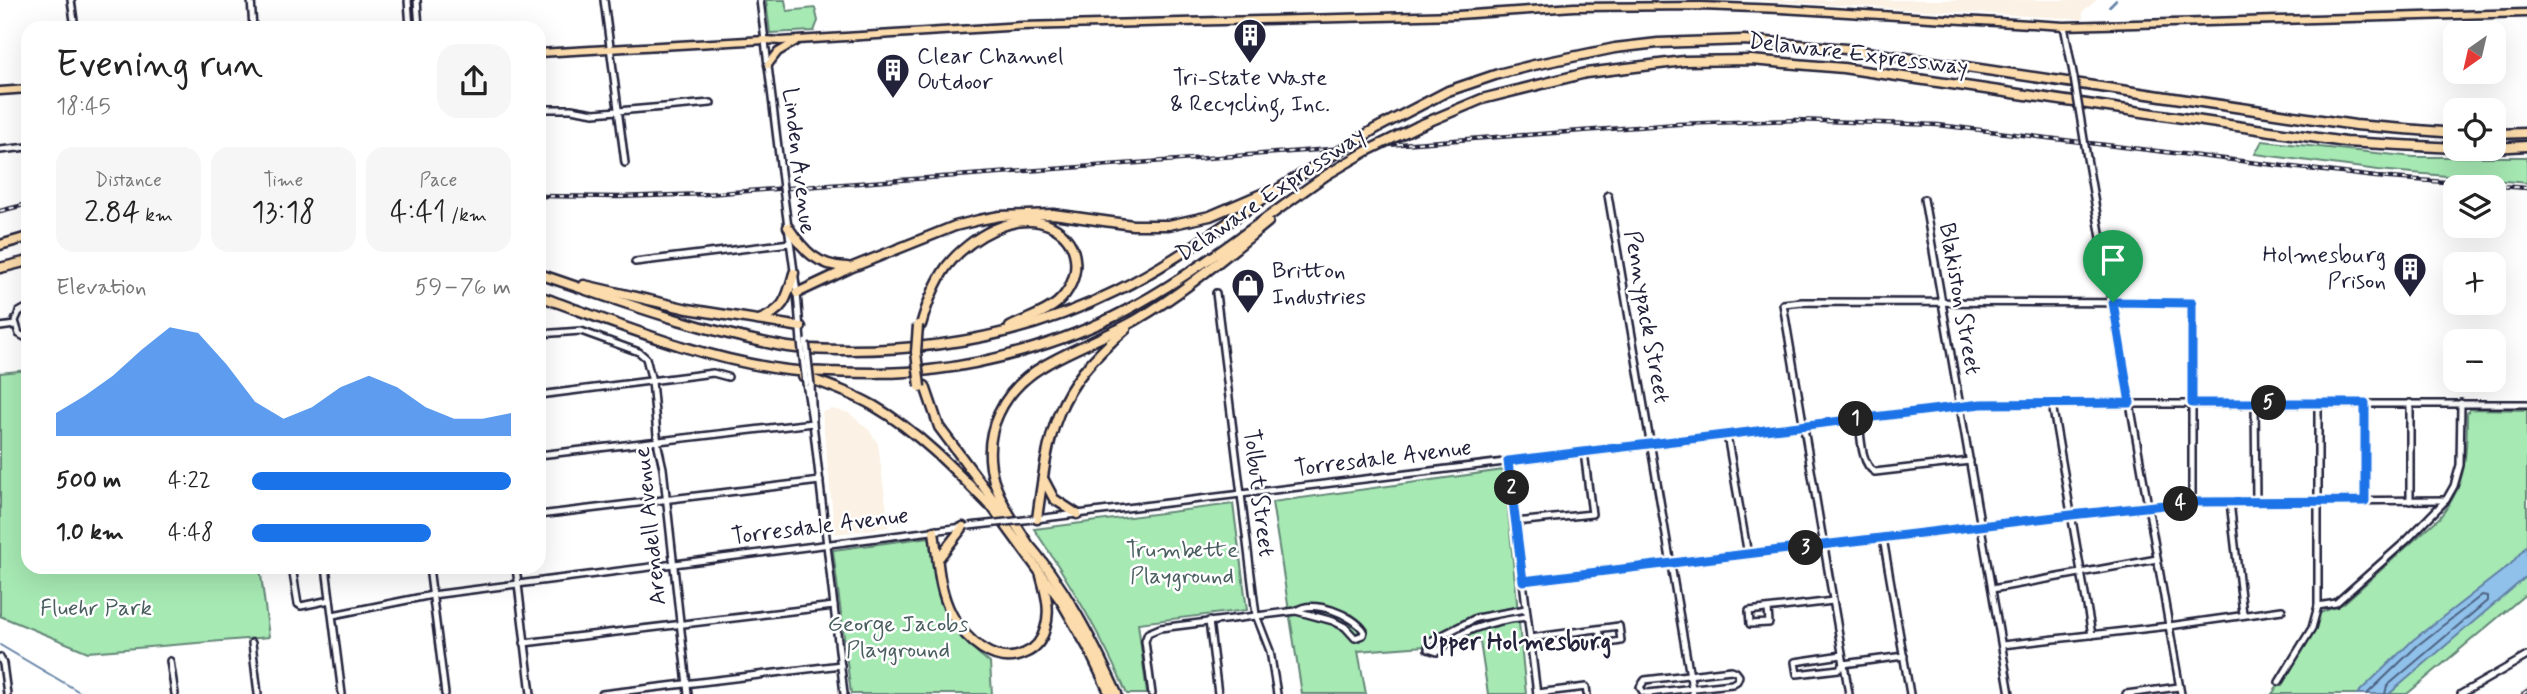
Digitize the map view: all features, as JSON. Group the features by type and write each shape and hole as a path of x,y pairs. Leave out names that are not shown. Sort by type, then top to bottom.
{"highway":[{"name":"Delaware Expressway","path":"546,276 677,321 784,347 826,350 905,349 996,334 1063,313 1116,292 1160,268 1374,129 1448,91 1497,74 1564,58 1658,43 1744,40 1846,49 2356,125 2443,132"},
{"name":"Delaware Expressway","path":"546,298 716,356 788,370 861,373 930,370 1006,354 1072,334 1134,307 1169,286 1324,176 1367,151 1482,99 1586,73 1684,61 1751,60 1843,68 2333,141 2443,147"},
{"path":"2506,134 2527,133"},
{"path":"2506,147 2527,146"},
{"path":"1035,519 1048,444 1067,395 1092,360 1138,319 1227,254 1324,176"},
{"path":"797,293 850,268 955,226 1000,216 1030,214 1075,216 1133,225 1169,225 1210,216 1296,178"},
{"path":"1030,214 988,228 959,248 936,276 927,293 916,352 923,387 937,430 1040,570 1078,629 1110,694"},
{"path":"920,325 929,298 947,266 970,244 1014,223 1038,222 1051,226 1063,234 1076,256 1074,280 1056,304 996,334"},
{"path":"788,227 814,259 829,265 850,268"},
{"path":"0,245 21,239"},
{"path":"0,268 21,263"},
{"path":"758,320 774,314 781,307 789,293 794,273"},
{"path":"546,276 677,307 801,327"},
{"path":"1027,541 1006,508 995,482 989,454 996,417 1013,389 1046,364 1138,319"},
{"path":"788,370 844,391 886,414 938,455 994,510"},
{"path":"923,387 948,441 1058,583 1116,694"},
{"path":"1043,479 1054,499 1077,514"},
{"path":"938,559 966,526"},
{"path":"934,531 942,589 959,627 981,649 1005,657 1019,656 1032,649 1040,640 1045,629 1047,601 1040,570"}],"main road":[{"path":"546,53 1022,26 1458,15 1574,4 1782,9 2064,26 2527,13"},
{"path":"768,65 778,52 798,40"},
{"path":"0,91 21,90"}],"street":[{"path":"71,0 74,21"},
{"path":"251,0 253,21"},
{"path":"408,0 410,21"},
{"path":"417,0 418,21"},
{"path":"604,0 625,163"},
{"name":"Linden Avenue","path":"760,0 845,694"},
{"path":"2064,26 2180,691 2126,694"},
{"path":"546,109 571,109 591,114 711,103"},
{"path":"0,150 21,148"},
{"name":"Pennypack Street","path":"1608,195 1692,691"},
{"name":"Blakiston Street","path":"1924,199 2011,694"},
{"path":"635,262 790,243"},
{"name":"Tolbut Street","path":"1216,293 1256,615 1270,651 1277,694"},
{"path":"1849,694 1783,304 2192,304 2192,502"},
{"path":"21,311 15,325 21,335"},
{"path":"0,327 15,325"},
{"name":"Arendell Avenue","path":"546,334 581,331 645,356 652,381 688,694"},
{"path":"546,394 713,373 728,377"},
{"name":"Torresdale Avenue","path":"333,615 432,595 673,563 1991,403 2527,404"},
{"path":"2255,403 2256,501"},
{"path":"2279,682 2312,628 2318,606 2318,403"},
{"path":"2365,403 2365,501"},
{"path":"2410,403 2410,500"},
{"path":"2318,606 2336,603 2407,540 2446,500 2454,486 2460,465 2461,403"},
{"path":"2052,404 2092,635"},
{"path":"1859,419 1867,465 1871,470 1879,472 1970,461"},
{"path":"546,454 813,422"},
{"path":"1727,435 1748,555"},
{"path":"1516,522 1592,514 1584,452"},
{"path":"1508,461 1537,694 1586,687 1587,694"},
{"path":"546,514 820,481"},
{"path":"1523,581 2192,502 2446,500"},
{"path":"2230,502 2243,614"},
{"path":"1883,538 1910,694"},
{"path":"1992,589 2157,559"},
{"path":"293,574 298,604 301,606 330,600"},
{"path":"327,574 342,694"},
{"path":"430,574 445,694"},
{"path":"517,574 531,694"},
{"path":"1768,609 1833,601"},
{"path":"1152,694 1145,641 1147,634 1160,628 1296,611 1324,617 1345,627 1354,638 1363,635 1364,631 1360,625 1328,609 1305,605 1296,611"},
{"path":"524,643 834,606"},
{"path":"1526,609 1476,618 1429,642 1428,649 1437,652 1477,627 1527,617"},
{"path":"2002,645 2282,610"},
{"path":"1209,621 1218,694"},
{"path":"1530,638 1619,626 1621,641 1602,643 1599,629"},
{"path":"252,643 258,694"},
{"path":"1842,655 1795,662 1797,674 1839,669 1843,664 1904,656"},
{"path":"2460,694 2527,656"},
{"path":"0,657 7,694"},
{"path":"170,661 175,694"},
{"path":"602,694 841,665"},
{"path":"1731,670 1739,676 1732,684 1692,691 1647,693 1640,687 1645,680 1690,675 1731,670"}],"shaded area":[{"path":"1749,0 2097,0 2083,11 2083,19"},
{"path":"832,409 849,413 869,430 878,444 889,527 835,534 822,412"}],"green space":[{"path":"766,0 785,0 787,11 815,8 818,21 814,31 770,33"},
{"path":"2262,141 2414,157 2443,157 2443,161 2506,161 2506,157 2527,157 2527,183 2506,181 2506,175 2443,176 2255,154"},
{"name":"Fluehr Park","path":"21,371 21,574 261,574 269,637 88,652 0,616 0,373"},
{"path":"2470,409 2527,410 2527,593 2407,694 2389,694 2420,666 2384,694 2272,694 2281,686 2320,613 2343,604 2439,518 2448,506 2464,468 2467,413"},
{"path":"1504,470 1526,694 1488,694 1480,642 1358,651 1366,694 1302,694 1272,502"},
{"name":"Trumbette Playground","path":"1233,504 1247,610 1138,623 1147,694 1127,694 1084,609 1034,529"},
{"name":"George Jacobs Playground","path":"930,537 939,592 952,622 962,636 990,663 992,694 851,694 833,550"}],"water":[{"path":"2527,545 2527,576 2389,694 2357,694 2413,640 2511,564"}],"waterway":[{"path":"2109,7 2116,0"},
{"path":"0,645 83,694"}],"railway":[{"path":"546,196 706,194 1678,124 1796,120 1938,125 2376,177 2527,188"},
{"path":"0,211 21,206"},
{"path":"2523,694 2527,691"}],"place":[{"name":"Tri-State Waste & Recycling, Inc.","path":"1250,65"},
{"name":"Clear Channel Outdoor","path":"893,100"},
{"name":"Holmesburg Prison","path":"2410,299"},
{"name":"Britton Industries","path":"1248,315"}],"district":[{"name":"Upper Holmesburg","path":"1517,642"}],"route":[{"path":"2113,302 2192,303 2192,403 2365,403 2365,501 2192,502 1523,581 1508,461 1981,404 2130,403 2113,302"}]}
